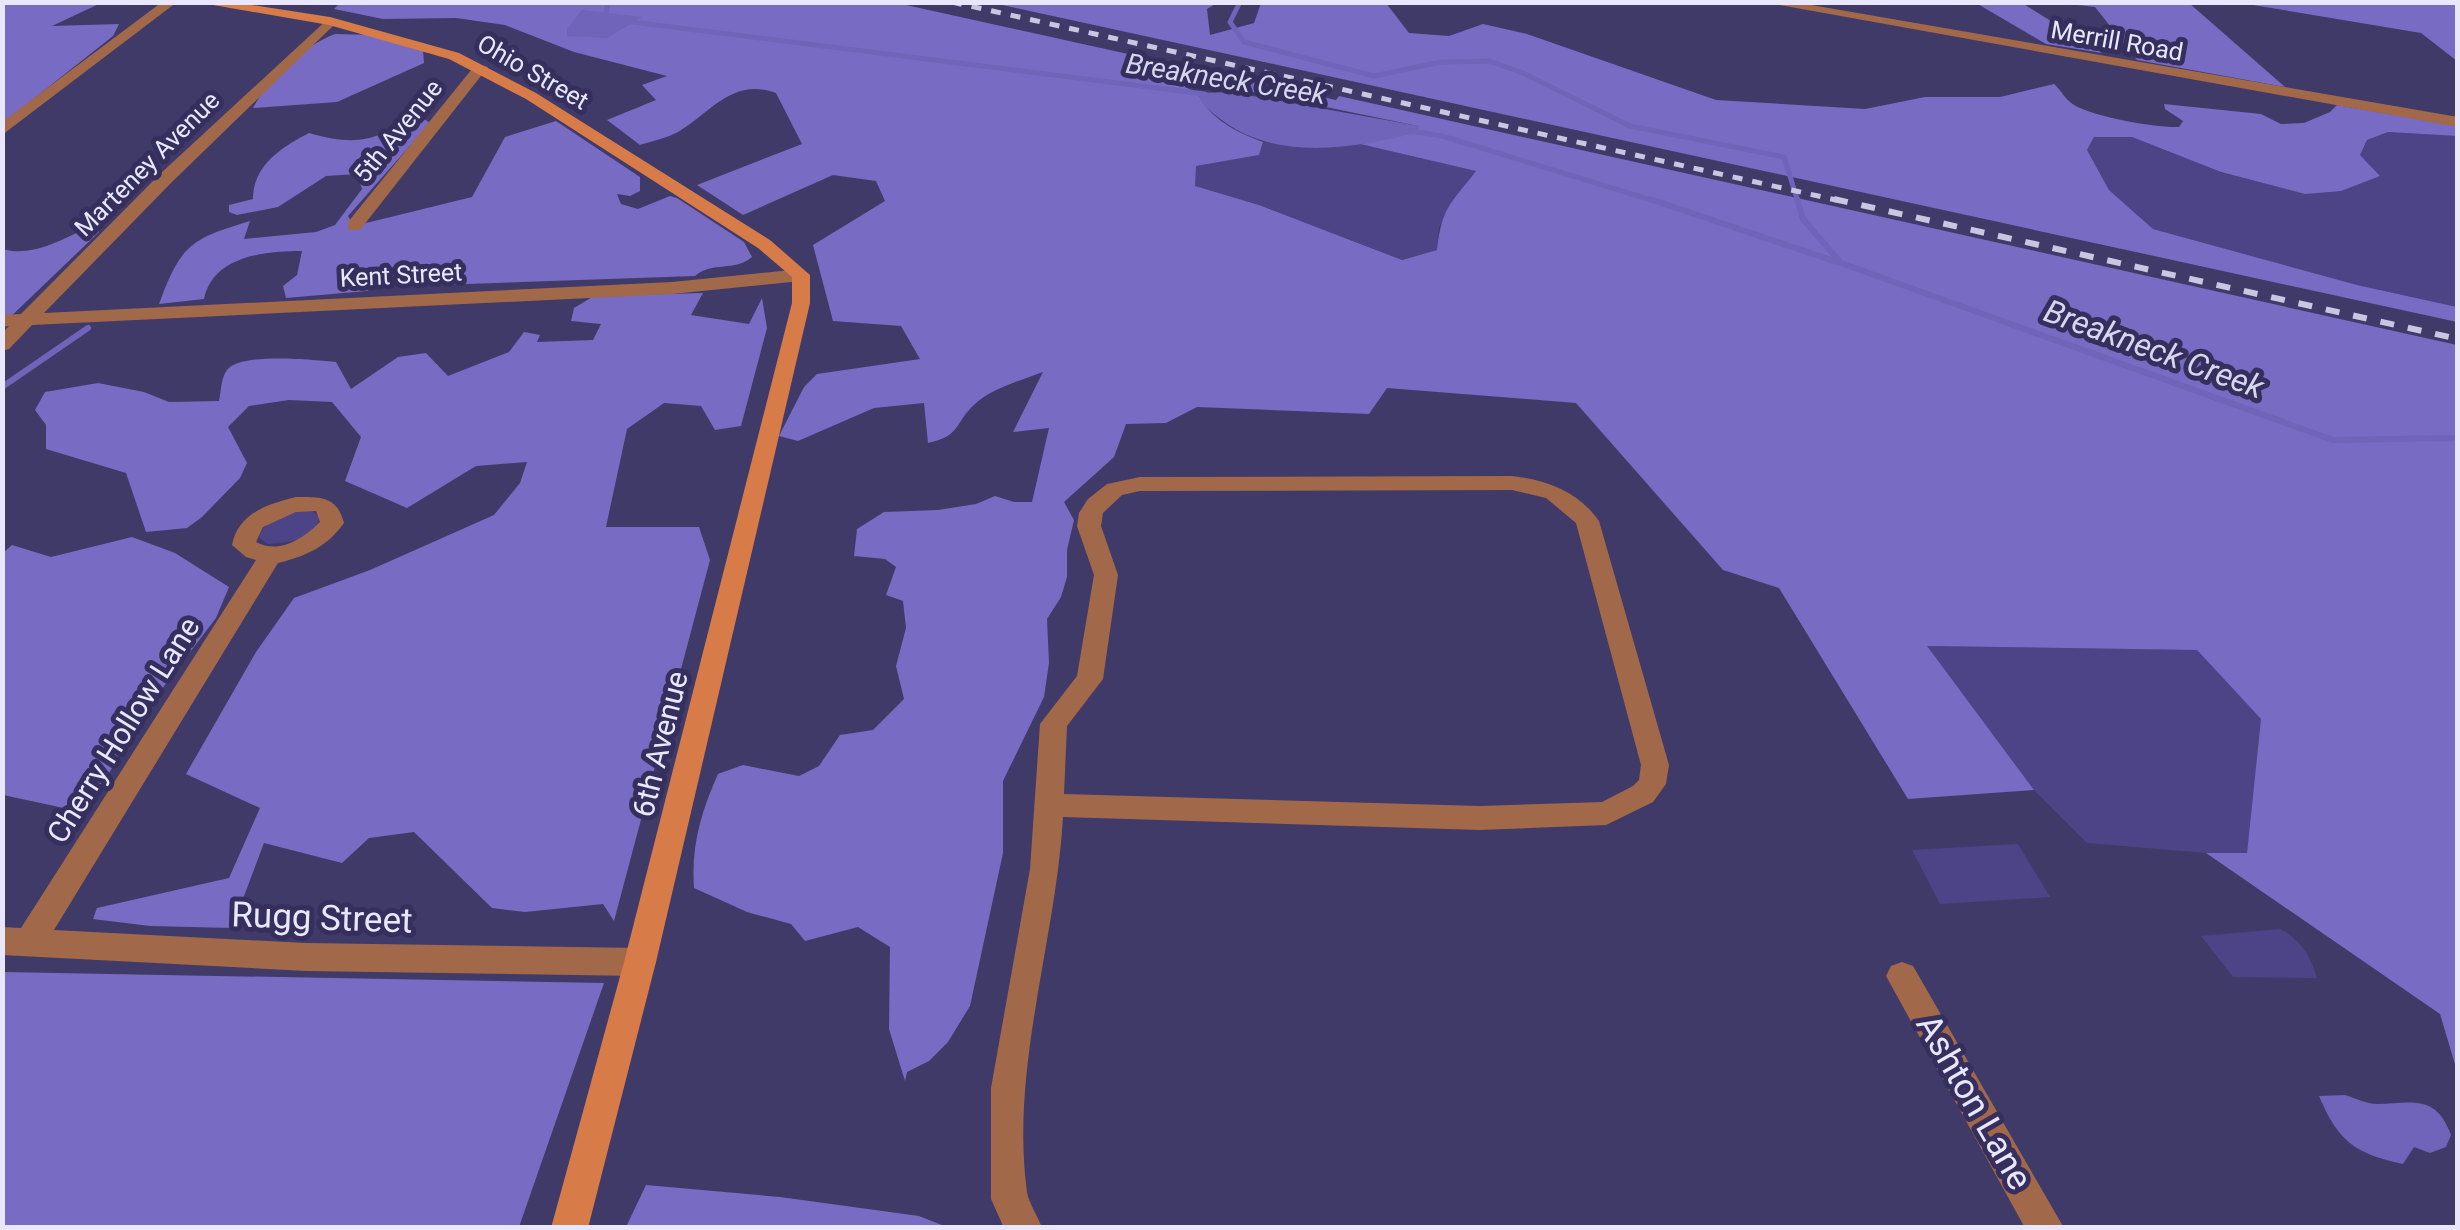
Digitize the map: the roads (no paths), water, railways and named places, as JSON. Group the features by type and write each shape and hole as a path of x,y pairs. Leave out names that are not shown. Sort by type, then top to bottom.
{"street":[{"path":"2,130 171,2"},
{"name":"Ohio Street","path":"202,2 330,20 437,50 481,68 764,244 800,275"},
{"name":"Merrill Road","path":"1768,2 2458,122"},
{"name":"Marteney Avenue","path":"2,345 166,178 330,20"},
{"name":"5th Avenue","path":"354,226 481,68"},
{"name":"Kent Street","path":"2,321 672,288 800,275"},
{"name":"6th Avenue","path":"570,1228 640,962 801,303 800,275"},
{"path":"1024,1228 1009,1199 1008,1088 1045,869 1047,805 1054,724 1090,679 1104,591 1106,575 1089,526 1096,504 1114,489 1140,484 1512,483 1529,484 1563,497 1587,521 1655,765 1652,784 1627,804 1606,813 1480,818 1047,805"},
{"name":"Cherry Hollow Lane","path":"17,940 271,555"},
{"name":"Rugg Street","path":"17,940 306,957 640,962"},
{"name":"Ashton Lane","path":"1902,976 2046,1228"}],"waterway":[{"name":"Breakneck Creek","path":"605,19 608,2"},
{"name":"Breakneck Creek","path":"1240,2 1230,22 1244,42 1374,76 1441,62 1489,61 1523,73 1630,126 1784,157 1798,202"},
{"name":"Breakneck Creek","path":"624,21 1205,94"},
{"name":"Breakneck Creek","path":"1411,131 1442,136 1658,202"},
{"name":"Breakneck Creek","path":"1650,199 1837,262"},
{"name":"Breakneck Creek","path":"1797,199 1803,219 1841,263 2333,440 2458,438"},
{"path":"2,387 88,328"}],"railway":[{"path":"952,2 1845,202"},
{"path":"1834,199 2458,339"}]}
